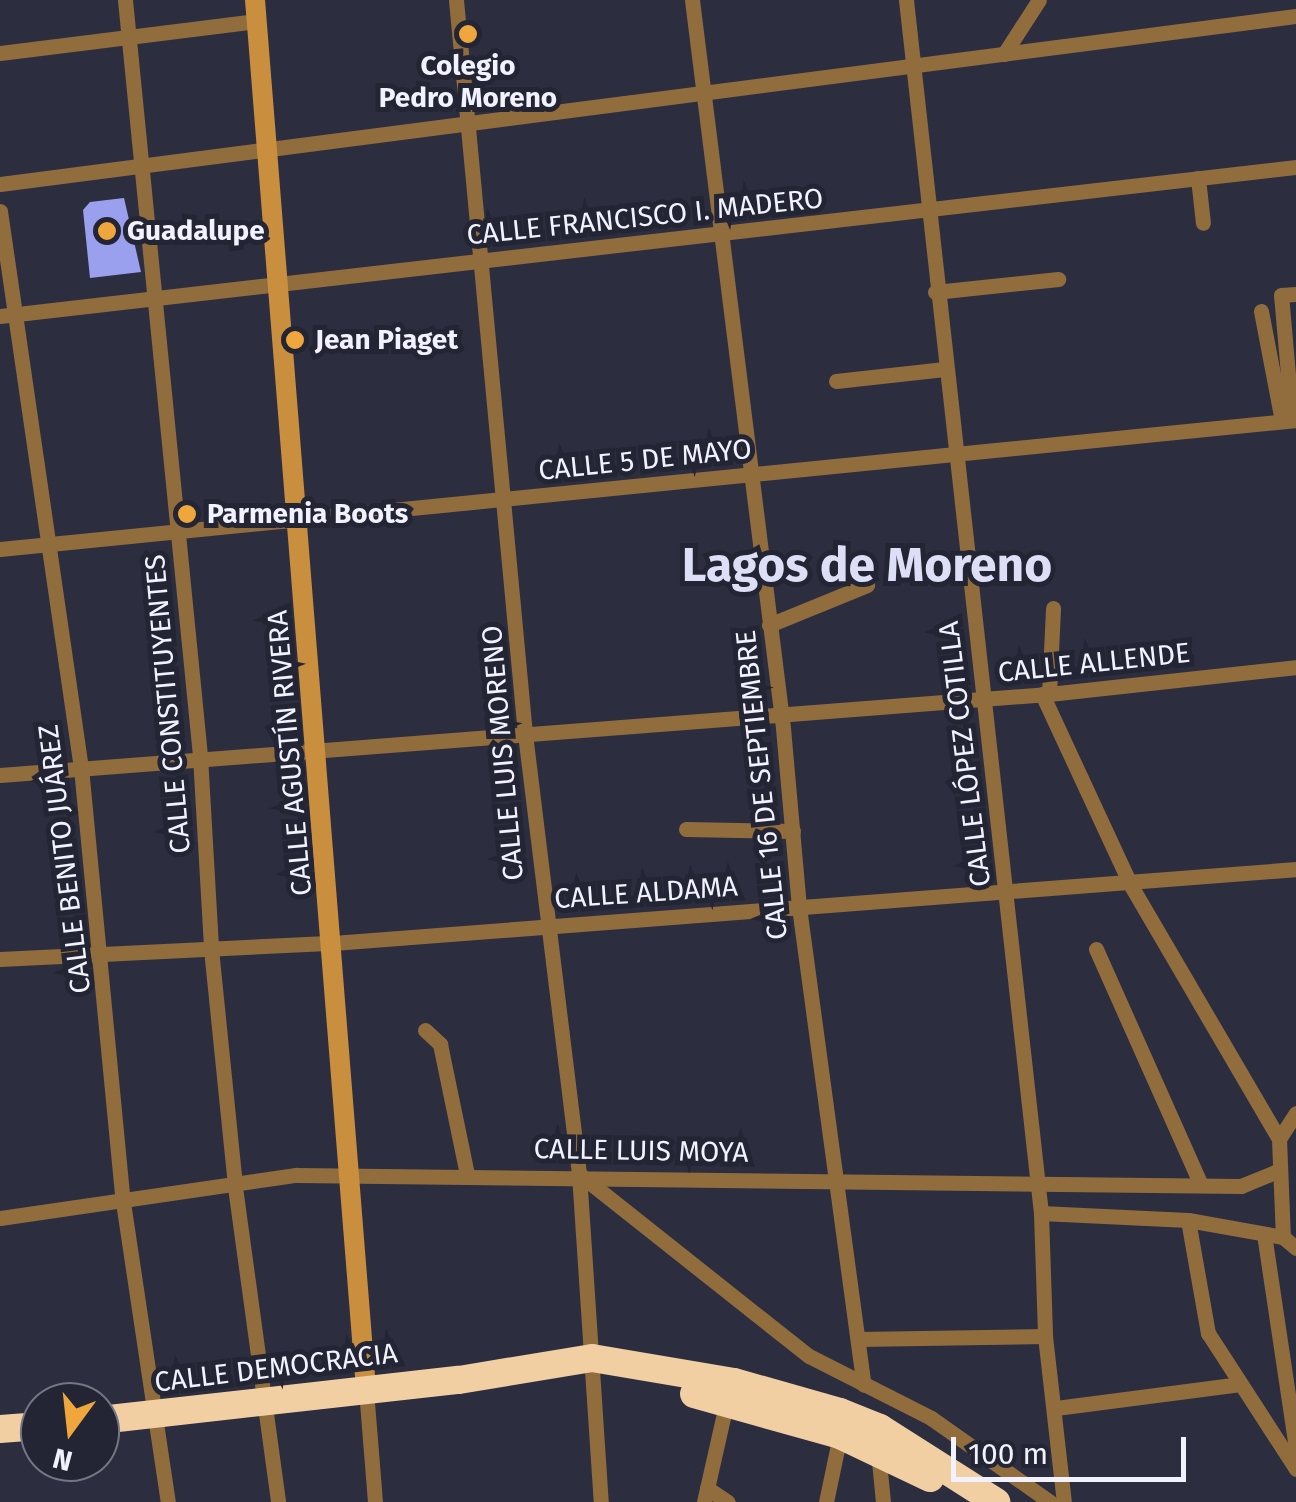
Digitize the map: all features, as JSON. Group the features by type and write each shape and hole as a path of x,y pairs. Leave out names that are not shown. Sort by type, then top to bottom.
{"highway":[{"name":"CALLE DEMOCRACIA","path":"593,1368 727,1400 840,1435 878,1451 964,1502"},
{"name":"CALLE DEMOCRACIA","path":"120,1418 593,1368 734,1382 840,1412 880,1428 996,1502"}],"main road":[{"name":"CALLE AGUSTÍN RIVERA","path":"256,11 366,1390"}],"street":[{"name":"CALLE CONSTITUYENTES","path":"125,0 200,756 210,949 234,1187 278,1502"},
{"name":"CALLE LUIS MORENO","path":"456,0 463,126 485,260 524,734 579,1174 601,1502"},
{"name":"CALLE 16 DE SEPTIEMBRE","path":"692,0 781,712 799,907 864,1385"},
{"name":"CALLE LÓPEZ COTILLA","path":"906,0 935,292 1041,1213 1045,1336 1064,1502"},
{"path":"1004,54 1039,0"},
{"path":"0,53 128,38 256,11"},
{"path":"0,184 1296,16"},
{"name":"CALLE FRANCISCO I. MADERO","path":"8,315 1296,167"},
{"path":"1198,178 1203,223"},
{"name":"CALLE BENITO JUÁREZ","path":"0,211 8,315 51,544 81,768 103,956 124,1202 168,1502"},
{"path":"935,292 1058,280"},
{"path":"1290,420 1290,333 1281,296 1296,294"},
{"path":"1261,310 1290,420"},
{"path":"836,382 944,369"},
{"name":"CALLE 5 DE MAYO","path":"0,550 1290,420"},
{"path":"769,625 866,584"},
{"path":"1052,608 1046,694 1130,884 1279,1139 1283,1237"},
{"name":"CALLE ALLENDE","path":"0,775 317,746 1046,694 1296,667"},
{"path":"686,829 793,831"},
{"name":"CALLE ALDAMA","path":"0,959 332,943 1007,894 1296,868"},
{"path":"1096,949 1201,1185"},
{"path":"425,1030 440,1044 467,1174"},
{"path":"1279,1139 1296,1113"},
{"name":"CALLE LUIS MOYA","path":"0,1218 347,1174 579,1174 1241,1186 1280,1170"},
{"path":"579,1174 809,1356 931,1418 1050,1502"},
{"path":"1041,1213 1188,1220 1283,1237 1296,1248"},
{"path":"1188,1220 1204,1320 1296,1469"},
{"path":"1264,1234 1296,1450"},
{"path":"858,1339 1045,1336"},
{"path":"1056,1408 1240,1384"},
{"name":"CALLE AGUSTÍN RIVERA","path":"366,1390 375,1502"},
{"path":"727,1400 706,1495 728,1502"},
{"path":"826,1502 840,1435"},
{"path":"878,1451 883,1502"}],"building":[{"name":"Guadalupe","path":"124,198 141,272 90,278 83,210 90,202"}],"place":[{"name":"Colegio Pedro Moreno","path":"468,34"},
{"name":"Guadalupe","path":"107,231"},
{"name":"Jean Piaget","path":"295,340"},
{"name":"Parmenia Boots","path":"187,514"}],"district":[{"name":"Lagos de Moreno","path":"867,566"}]}
